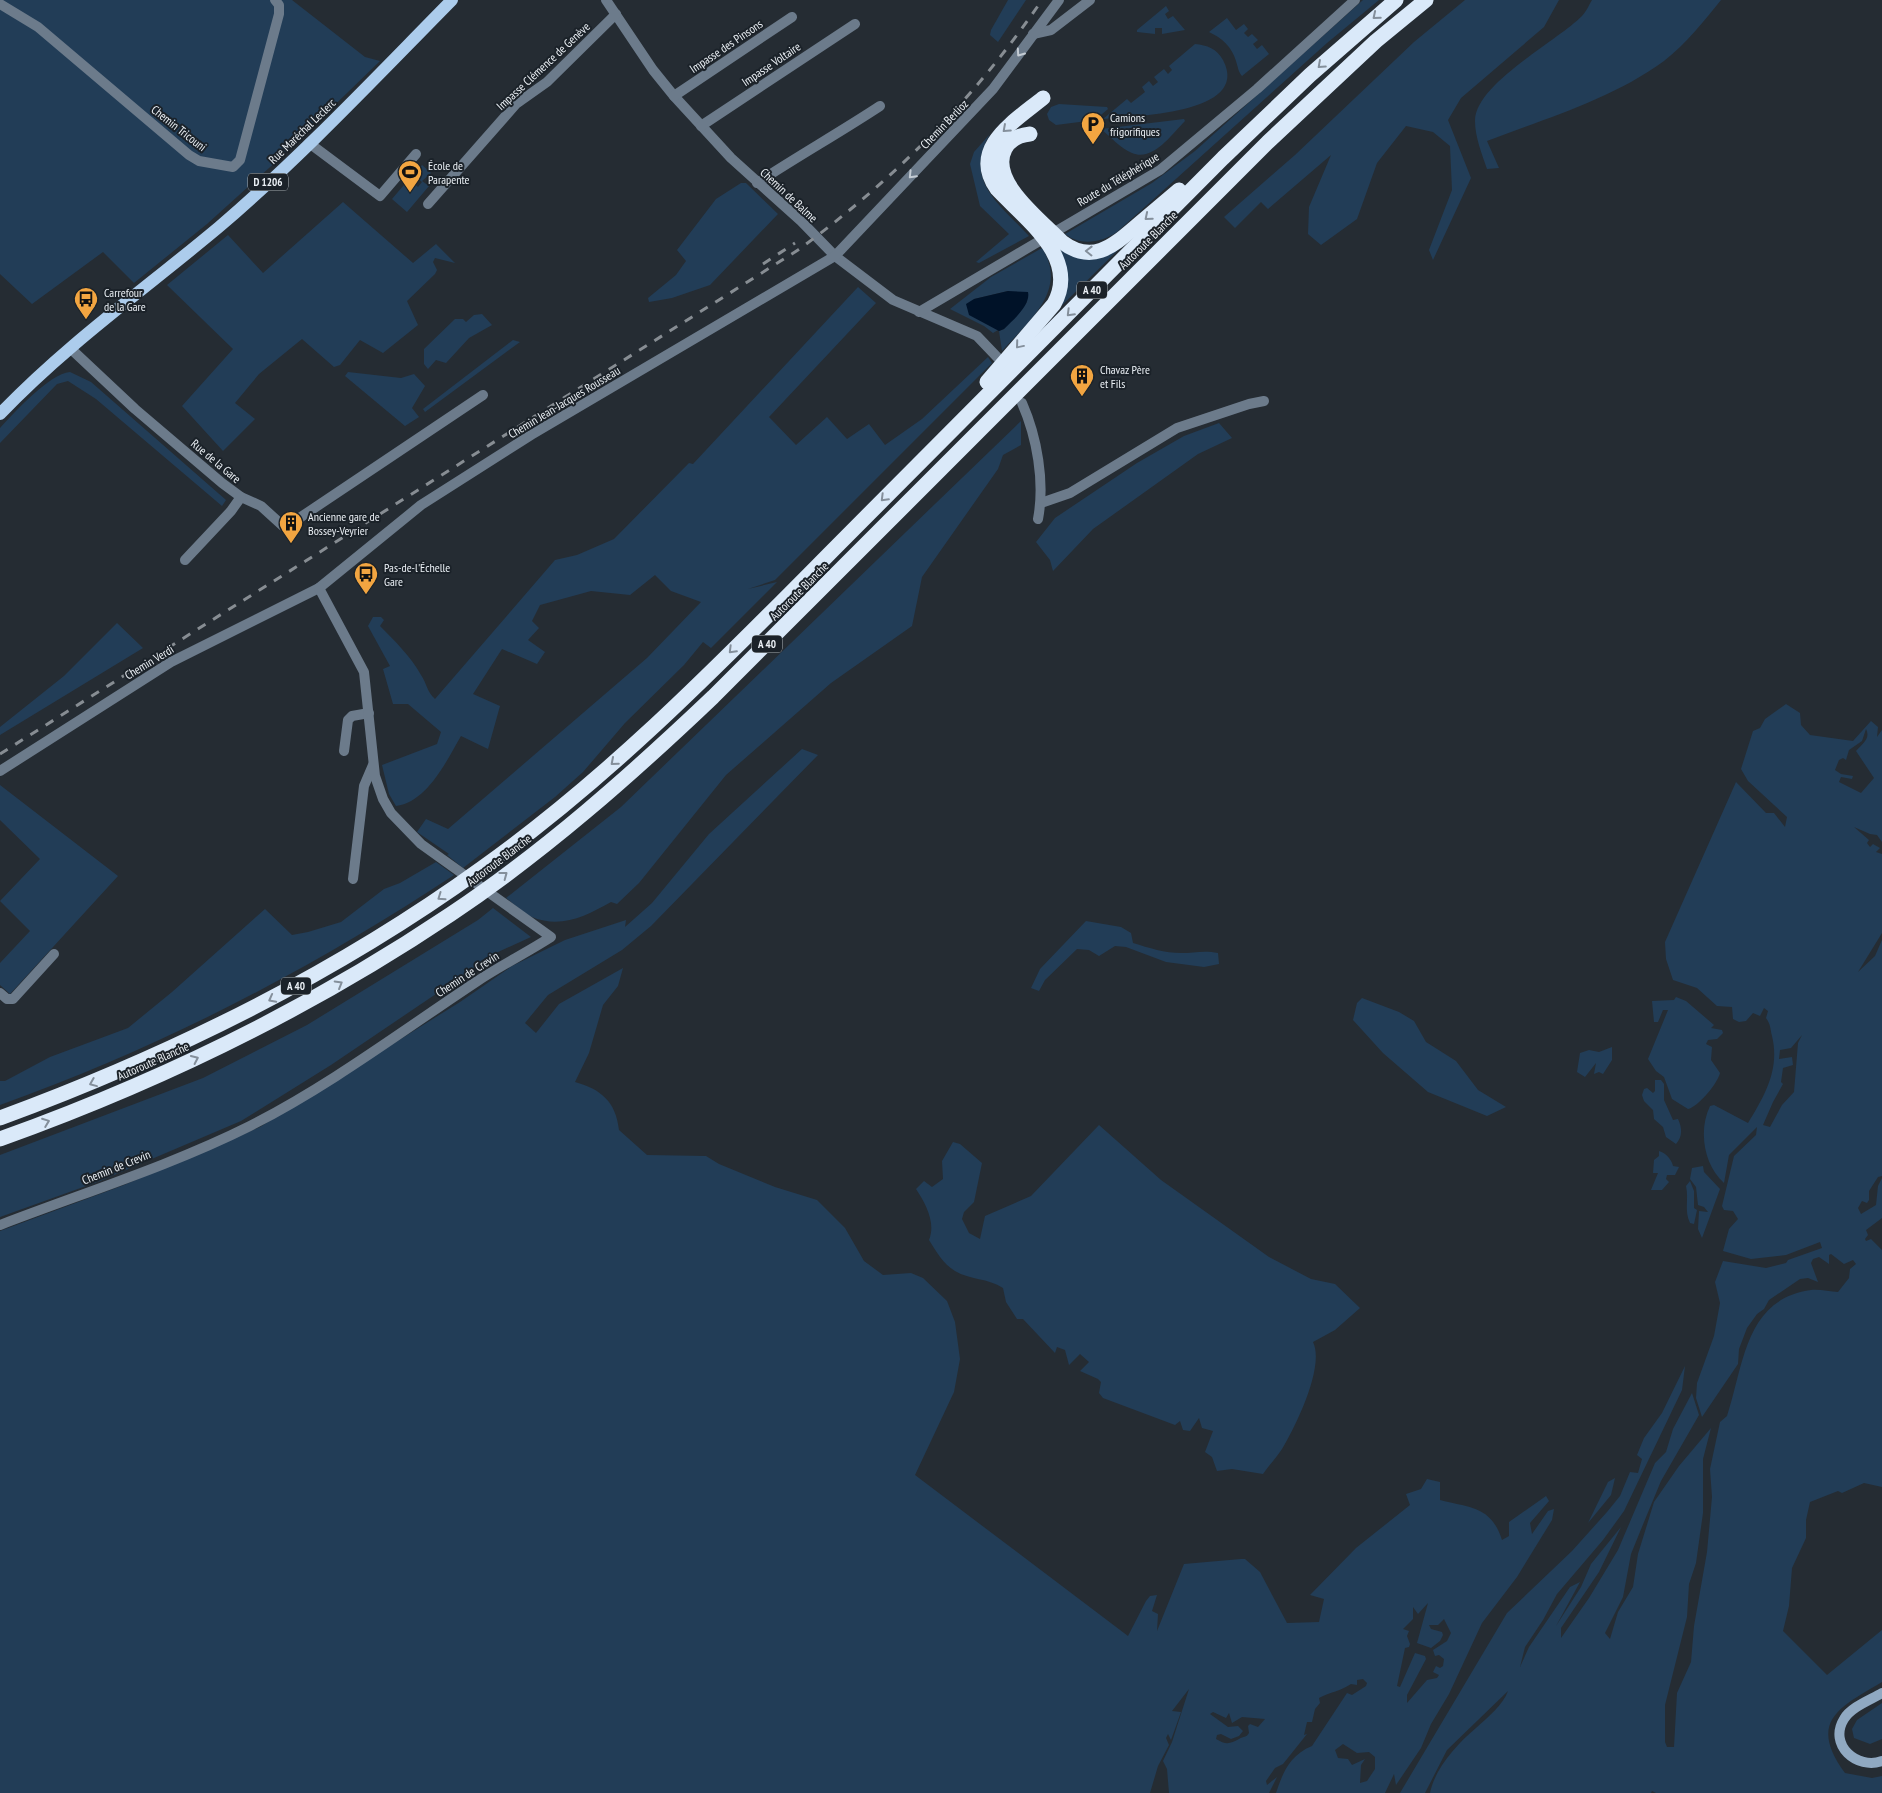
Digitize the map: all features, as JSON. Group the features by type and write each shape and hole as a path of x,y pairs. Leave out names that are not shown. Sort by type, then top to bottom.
{"highway":[{"name":"Autoroute Blanche","path":"0,1118 142,1062 253,1009 365,947 486,866 584,788 668,712 919,464 1265,117 1357,32 1396,0"},
{"name":"Autoroute Blanche","path":"0,1139 170,1071 301,1006 453,913 547,843 630,773 713,697 1274,135 1376,41 1426,0"},
{"path":"1043,98 997,137 991,149 988,162 990,176 995,186 1052,240 1083,252 1098,252 1108,248 1265,117"},
{"path":"1030,134 1021,136 1009,143 1002,154 1001,167 1007,184 1041,229"},
{"path":"919,464 1054,304 1058,294 1061,274 1052,240"}],"main road":[{"name":"Rue Maréchal Leclerc","path":"70,348 218,228 309,144 452,0"},
{"name":"D 1206","path":"0,414 44,369 70,348"}],"street":[{"name":"Chemin Tricouni","path":"0,4 38,27 199,161 233,167 240,160 277,21 279,6 275,0"},
{"name":"Chemin de Balme","path":"606,0 653,70 674,96 757,183 801,221 835,256 883,294 919,312 977,336 998,358"},
{"name":"Chemin Berlioz","path":"835,256 978,106 1005,75 1059,0"},
{"path":"1033,34 1051,30 1090,0"},
{"name":"Route du Téléphérique","path":"919,312 1160,170 1257,89 1355,0"},
{"name":"Impasse Clémence de Genève","path":"428,204 516,104 546,82 616,14"},
{"name":"Impasse des Pinsons","path":"674,96 792,17"},
{"name":"Impasse Voltaire","path":"701,126 855,24"},
{"path":"757,183 814,146 825,143 880,106"},
{"path":"309,144 380,196 384,194 416,154"},
{"name":"Chemin Jean-Jacques Rousseau","path":"319,588 421,505 531,435 835,256"},
{"name":"Rue de la Gare","path":"70,348 135,409 240,497 261,506 278,524 286,526 483,395"},
{"path":"1041,503 1070,493 1177,428 1249,404 1264,401"},
{"path":"1022,403 1033,438 1041,503 1038,519"},
{"path":"185,560 230,511 240,497"},
{"name":"Chemin de Crevin","path":"0,1225 102,1187 213,1142 277,1111 425,1017 476,982 551,937 412,838 392,813 377,784 366,681 362,665 319,588"},
{"name":"Chemin Verdi","path":"0,771 171,662 319,588"},
{"path":"344,751 348,720 352,716 369,714"},
{"path":"352,879 364,786 374,762"},
{"path":"0,993 7,999 13,999 54,954"},
{"path":"1882,1693 1848,1714 1841,1725 1840,1733 1845,1750 1853,1759 1866,1764 1882,1761"}],"shaded area":[{"path":"0,0 292,0 365,57 380,61 279,159 207,224 134,283 103,252 32,304 0,274"},
{"path":"1008,0 1026,0 998,42 990,35 991,30"},
{"path":"1363,0 1379,0 1327,43 1117,232 1104,239 1091,242 1077,240 1065,234 1152,183 1195,151"},
{"path":"1465,0 1559,0 1544,27 1461,98 1448,120 1471,178 1433,260 1429,250 1452,190 1450,146 1433,132 1406,126 1377,163 1357,219 1321,245 1308,234 1309,207 1331,155 1268,209 1261,202 1235,228 1224,217 1295,155 1414,42"},
{"path":"1592,0 1721,0 1680,47 1664,61 1644,74 1578,107 1487,141 1499,168 1487,169 1475,127 1479,107 1488,93 1502,78 1582,16"},
{"path":"1166,6 1169,11 1165,14 1168,19 1173,16 1185,30 1162,34 1162,28 1155,28 1155,34 1137,32 1137,30"},
{"path":"1227,18 1236,30 1244,24 1248,29 1244,33 1248,37 1252,34 1258,40 1253,44 1257,49 1262,45 1269,54 1242,76 1229,47 1209,32"},
{"path":"1195,44 1211,48 1223,60 1227,78 1220,92 1205,102 1184,109 1160,114 1103,119 1127,99 1131,103 1145,92 1142,87 1149,81 1153,86 1158,82 1154,77 1164,69 1168,74 1172,70 1169,66"},
{"path":"1059,104 1107,107 1108,109 1095,120 1056,125 1049,120 1047,114 1051,107"},
{"path":"1184,119 1185,121 1162,145 1147,154 1140,155 1124,149 1101,129"},
{"path":"990,134 983,151 981,165 983,178 988,191 1029,236 979,263 976,262 1009,234 980,206 970,164 974,152"},
{"name":"École de Parapente","path":"422,165 431,173 422,181 429,186 407,212 392,199 409,179 418,187 422,182 414,175"},
{"path":"741,183 746,183 778,214 710,285 672,298 649,302 648,298 676,275 686,261 677,250 716,199"},
{"path":"343,202 413,263 436,244 455,263 435,258 433,262 437,270 435,274 407,301 418,325 383,353 360,340 340,365 334,367 302,339 259,374 235,403 255,419 223,451 182,406 233,349 167,285 228,235 263,273"},
{"path":"1122,246 1044,323 1062,296 1067,280 1064,261 1059,249 1076,257 1091,259 1106,255"},
{"path":"1042,248 1049,263 1051,278 1048,291 1033,317 1002,351 999,331 1004,329 1027,302 1008,291 974,299 986,323 998,330 993,333 984,326 950,309 991,277"},
{"path":"858,287 876,303 769,417 796,445 827,417 847,439 869,424 885,445 922,419 988,357 992,363 775,580 748,589 777,582 711,648 703,642 684,665 625,723 583,772 555,797 463,868 447,855 449,854 417,832 426,819 448,829 647,658 701,602 671,591 655,575 630,595 591,591 540,605 532,621 539,628 528,640 545,652 537,664 502,649 473,694 500,706 488,749 461,736 442,769 426,789 407,803 396,806 389,794 382,765 437,744 441,732 408,704 393,704 383,669 390,666 368,626 373,617 381,617 384,620 380,626 412,662 423,678 430,694 435,699 555,560 577,555 614,539 689,463 693,464"},
{"path":"1008,291 1028,292 1028,297 1024,307 1004,329 999,331 969,315 966,304 974,299"},
{"path":"482,314 492,325 469,338 446,363 436,360 428,369 424,364 424,349 455,319 463,319 466,322 474,315"},
{"path":"513,340 520,342 425,412 423,409"},
{"path":"70,372 91,382 226,500 222,506 96,399 68,381 57,384 0,443 0,428 14,413 52,379"},
{"path":"348,372 401,378 414,374 425,386 412,408 419,417 405,426 345,376"},
{"path":"1021,421 1021,445 1003,455 998,469 922,577 912,626 831,683 726,775 639,883 617,904 611,902 583,916 553,922 532,917 506,898 621,807"},
{"path":"1219,423 1232,438 1198,454 1093,529 1053,571 1050,560 1036,542 1055,518 1137,463 1184,436"},
{"path":"117,623 143,648 0,735 0,727 64,676"},
{"path":"1786,704 1800,713 1801,725 1810,735 1853,741 1871,721 1878,727 1877,737 1882,730 1882,842 1877,835 1854,827 1869,840 1867,843 1870,847 1873,844 1880,848 1876,852 1882,854 1882,933 1858,972 1875,956 1882,940 1882,1176 1878,1177 1869,1191 1867,1203 1862,1201 1858,1208 1861,1214 1876,1205 1878,1186 1882,1178 1882,1218 1866,1230 1868,1235 1865,1239 1866,1241 1871,1239 1882,1250 1882,1487 1864,1483 1842,1493 1838,1491 1810,1502 1806,1520 1806,1538 1792,1568 1789,1606 1783,1631 1827,1675 1882,1630 1882,1682 1853,1699 1842,1708 1834,1717 1829,1728 1829,1740 1834,1755 1845,1773 1872,1778 1882,1776 1882,1793 1656,1793 1652,1791 1651,1793 1430,1793 1437,1775 1448,1757 1461,1741 1494,1711 1508,1691 1447,1750 1425,1793 1400,1793 1507,1613 1572,1551 1607,1512 1620,1496 1630,1472 1638,1473 1642,1459 1637,1455 1644,1438 1662,1413 1685,1366 1682,1390 1624,1511 1603,1540 1557,1594 1525,1647 1520,1667 1529,1647 1570,1587 1580,1582 1556,1626 1581,1587 1591,1564 1621,1527 1599,1572 1561,1628 1561,1638 1589,1598 1618,1550 1655,1463 1666,1452 1673,1429 1692,1393 1699,1415 1661,1481 1631,1554 1623,1597 1605,1633 1610,1639 1618,1612 1633,1587 1638,1554 1654,1502 1679,1466 1711,1428 1703,1459 1703,1513 1696,1563 1689,1584 1687,1617 1665,1705 1665,1742 1667,1747 1674,1747 1677,1693 1691,1662 1694,1626 1707,1552 1712,1497 1710,1469 1720,1422 1727,1416 1751,1337 1760,1320 1772,1306 1789,1296 1811,1290 1838,1292 1849,1278 1850,1269 1856,1264 1853,1260 1844,1264 1831,1254 1829,1255 1829,1264 1819,1257 1813,1259 1811,1263 1818,1282 1808,1278 1800,1279 1769,1300 1764,1309 1757,1314 1747,1328 1739,1349 1738,1364 1702,1417 1696,1398 1697,1383 1714,1336 1720,1303 1715,1282 1723,1261 1766,1268 1786,1263 1788,1260 1822,1248 1820,1242 1786,1255 1751,1259 1723,1251 1729,1229 1738,1219 1733,1211 1724,1210 1722,1206 1734,1156 1756,1135 1757,1127 1729,1155 1724,1183 1717,1176 1708,1157 1705,1147 1704,1126 1710,1106 1714,1105 1748,1123 1760,1102 1769,1081 1774,1060 1770,1025 1766,1018 1768,1011 1764,1008 1760,1016 1753,1013 1746,1021 1739,1022 1733,1019 1732,1007 1717,1006 1697,988 1673,980 1666,959 1665,942 1736,782 1766,813 1774,813 1785,827 1787,817 1748,781 1741,769 1753,731 1760,728 1765,719","holes":["1866,729 1867,739 1856,751 1874,778 1861,793 1839,782 1841,777 1852,779 1853,776 1841,774 1835,770 1839,760 1843,758 1846,760 1849,750 1862,741","1802,1035 1798,1043 1794,1092 1782,1105 1770,1127 1763,1125 1783,1084 1781,1082 1783,1068 1793,1065 1792,1057 1779,1059 1780,1050 1791,1048"]},
{"path":"802,749 818,755 651,926 622,950 548,995 525,1023 536,1033 559,1004 623,968 618,986 603,1005 589,1053 575,1082 600,1093 606,1098 615,1112 619,1130 647,1155 706,1156 719,1164 775,1187 817,1200 845,1228 864,1261 883,1275 911,1273 923,1278 947,1301 955,1322 960,1359 954,1392 915,1475 1128,1636 1146,1601 1150,1596 1157,1595 1152,1611 1158,1614 1157,1631 1184,1564 1241,1559 1245,1559 1260,1572 1287,1623 1319,1622 1324,1599 1310,1595 1356,1548 1410,1505 1406,1494 1421,1489 1427,1479 1440,1482 1440,1500 1470,1507 1486,1515 1492,1521 1502,1540 1509,1536 1509,1522 1546,1496 1549,1501 1530,1523 1532,1534 1548,1511 1554,1509 1552,1520 1517,1577 1482,1623 1449,1694 1431,1724 1421,1748 1396,1785 1394,1774 1385,1793 1276,1793 1288,1765 1298,1754 1312,1746 1347,1693 1352,1695 1366,1686 1367,1683 1363,1679 1357,1680 1357,1685 1351,1684 1319,1698 1320,1703 1315,1709 1312,1722 1307,1722 1304,1735 1307,1734 1283,1764 1275,1768 1266,1781 1267,1785 1277,1777 1269,1793 1169,1793 1167,1769 1163,1761 1172,1742 1189,1689 1172,1711 1181,1712 1171,1740 1168,1734 1166,1738 1169,1745 1158,1766 1150,1793 0,1793 0,1231 124,1185 260,1127 460,1002 512,966 565,940 626,920 625,927 652,903 709,834","holes":["1428,1603 1417,1643 1431,1648 1440,1641 1443,1635 1442,1632 1431,1629 1429,1625 1438,1625 1444,1619 1451,1633 1447,1641 1433,1650 1435,1656 1439,1655 1444,1659 1443,1666 1440,1668 1436,1666 1433,1672 1439,1675 1437,1678 1427,1680 1407,1703 1407,1695 1426,1659 1425,1656 1415,1653 1400,1687 1397,1686 1405,1648 1409,1647 1410,1644 1407,1636 1409,1631 1403,1629 1413,1619 1413,1607 1418,1614","1213,1712 1226,1718 1229,1713 1232,1723 1242,1717 1265,1719 1258,1727 1250,1724 1248,1726 1249,1733 1246,1736 1233,1742 1225,1743 1216,1739 1217,1735 1221,1734 1231,1739 1239,1736 1243,1731 1238,1726 1228,1727 1210,1714","1343,1744 1357,1753 1369,1752 1375,1757 1375,1769 1367,1781 1360,1783 1361,1765 1365,1759 1352,1765 1348,1759 1338,1758 1335,1750"]},
{"path":"0,785 118,876 10,994 0,985 0,963 30,931 0,901 40,859 0,820"},
{"path":"436,862 454,875 400,910 290,974 177,1032 119,1058 0,1105 0,1081 5,1081 50,1057 128,1028 172,992 265,909 292,935 308,932 341,922 384,889 400,883"},
{"path":"493,908 531,937 498,952 331,1065 241,1121 100,1181 0,1217 0,1155 203,1078 307,1025 478,920"},
{"path":"1086,921 1121,927 1131,933 1133,943 1157,950 1175,953 1218,953 1219,964 1204,967 1166,962 1126,947 1115,946 1099,956 1089,950 1077,949 1045,980 1039,991 1031,988 1040,969"},
{"path":"1676,997 1686,1001 1714,1025 1711,1028 1722,1030 1723,1033 1717,1039 1708,1040 1706,1044 1712,1047 1711,1060 1720,1073 1712,1088 1697,1104 1688,1109 1672,1099 1664,1077 1656,1071 1648,1059 1668,1010 1663,1010 1658,1022 1654,1022 1652,1001 1674,1000"},
{"path":"1362,998 1399,1012 1414,1021 1426,1042 1456,1061 1478,1090 1506,1107 1487,1116 1428,1092 1383,1053 1353,1020 1357,1003"},
{"path":"1612,1047 1612,1060 1603,1074 1599,1072 1594,1074 1596,1063 1585,1077 1577,1072 1580,1053 1589,1050 1599,1052"},
{"path":"1655,1080 1661,1080 1664,1084 1664,1100 1673,1120 1678,1119 1679,1122 1681,1135 1676,1144 1666,1137 1663,1127 1654,1119 1653,1110 1644,1101 1642,1095 1644,1089 1647,1088 1653,1093 1655,1091"},
{"path":"1099,1125 1161,1180 1269,1257 1311,1279 1335,1284 1360,1308 1335,1330 1313,1342 1316,1353 1315,1366 1307,1396 1288,1439 1263,1474 1232,1469 1217,1471 1212,1457 1205,1452 1213,1431 1202,1428 1199,1418 1190,1431 1183,1430 1180,1421 1175,1425 1103,1398 1099,1393 1101,1382 1080,1371 1089,1362 1080,1354 1069,1365 1065,1350 1057,1347 1055,1353 1023,1319 1017,1319 1006,1302 1003,1288 991,1282 955,1271 943,1261 929,1240 931,1220 916,1189 924,1181 932,1187 943,1179 942,1161 953,1142 960,1144 982,1163 974,1202 964,1212 962,1219 969,1233 980,1239 985,1216 1031,1196"},
{"path":"1659,1151 1668,1157 1673,1166 1679,1167 1675,1175 1667,1175 1666,1179 1669,1182 1662,1190 1651,1190 1658,1173 1653,1173 1654,1160 1659,1156"},
{"path":"1703,1166 1704,1172 1720,1189 1702,1238 1698,1229 1699,1211 1708,1212 1704,1207 1698,1205 1696,1187 1690,1179 1692,1168"},
{"path":"1690,1181 1694,1191 1694,1208 1697,1210 1694,1224 1690,1223 1687,1214 1686,1186"},
{"path":"1615,1478 1611,1495 1588,1523 1608,1482"},
{"path":"1882,1703 1882,1739 1870,1744 1854,1738 1852,1729 1857,1720"}],"railway":[{"path":"0,754 798,250 867,195 931,136 989,70 1042,0"},
{"path":"763,264 795,243"}],"place":[{"name":"Camions frigorifiques","path":"1093,145"},
{"name":"École de Parapente","path":"410,193"},
{"name":"Carrefour de la Gare","path":"86,320"},
{"name":"Chavaz Père et Fils","path":"1082,397"},
{"name":"Ancienne gare de Bossey-Veyrier","path":"291,544"},
{"name":"Pas-de-l'Échelle Gare","path":"366,595"}]}
